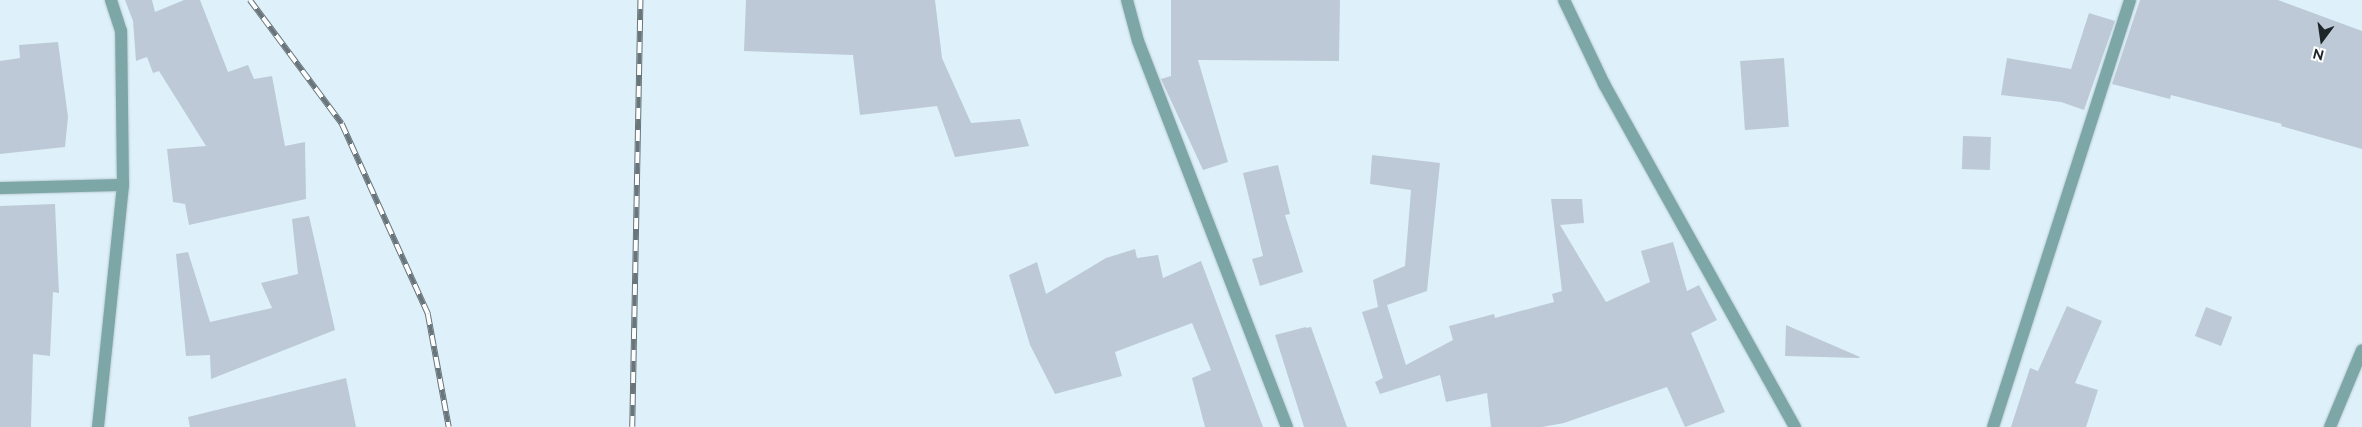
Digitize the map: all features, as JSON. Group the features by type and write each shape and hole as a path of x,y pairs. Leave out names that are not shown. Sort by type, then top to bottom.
{"street":[{"path":"98,427 123,185 121,30 112,0"},
{"path":"1127,0 1138,41 1287,427"},
{"path":"1564,0 1604,84 1795,427"},
{"path":"1993,427 2130,0"},
{"path":"0,188 123,185"},
{"path":"2330,427 2362,350"}],"building":[{"path":"125,0 152,0 155,12 184,0 200,0 228,72 248,65 254,79 272,76 285,146 305,142 306,199 189,225 185,204 173,202 167,149 206,146 159,71 153,73 147,57 136,61 133,21"},
{"path":"746,0 935,0 942,58 971,123 1020,119 1029,146 955,157 937,106 860,115 853,55 744,51"},
{"path":"1171,0 1340,0 1339,61 1198,60 1228,162 1203,170 1161,79 1171,76"},
{"path":"2140,0 2278,0 2362,31 2362,149 2281,126 2282,124 2171,95 2170,99 2112,84"},
{"path":"2089,13 2115,21 2084,110 2061,102 2001,95 2007,58 2071,69"},
{"path":"58,42 68,117 65,147 0,154 0,61 20,58 19,45"},
{"path":"1784,58 1789,127 1745,130 1740,61"},
{"path":"1963,136 1991,137 1990,170 1962,169"},
{"path":"1372,155 1440,163 1427,291 1387,305 1406,365 1453,340 1449,326 1494,314 1495,318 1554,302 1552,294 1562,291 1551,199 1582,199 1584,223 1560,225 1606,302 1650,282 1641,251 1673,242 1687,291 1699,285 1717,320 1691,333 1725,412 1685,427 1667,387 1564,423 1542,427 1491,427 1487,393 1446,402 1440,375 1380,394 1375,382 1383,378 1362,312 1378,307 1373,280 1405,266 1411,190 1370,184"},
{"path":"1278,165 1290,214 1285,215 1303,272 1260,286 1252,259 1263,256 1243,173"},
{"path":"55,204 59,293 53,292 50,356 33,354 31,427 0,427 0,206"},
{"path":"309,216 335,330 211,379 210,355 186,356 176,254 188,252 210,322 272,308 261,283 298,274 292,219"},
{"path":"1135,249 1137,258 1158,255 1163,278 1201,261 1263,427 1205,427 1192,378 1211,370 1192,323 1115,352 1122,376 1055,394 1030,345 1009,275 1037,262 1046,294 1106,258"},
{"path":"2067,306 2102,321 2075,383 2098,390 2086,427 2011,427 2030,368 2038,371"},
{"path":"2206,307 2232,317 2221,346 2195,336"},
{"path":"1786,325 1860,357 1785,356"},
{"path":"1311,327 1347,427 1304,427 1275,335"},
{"path":"346,378 356,427 190,427 188,417"}],"railway":[{"path":"250,0 342,124 428,314 449,427"},
{"path":"632,427 640,0"}]}
